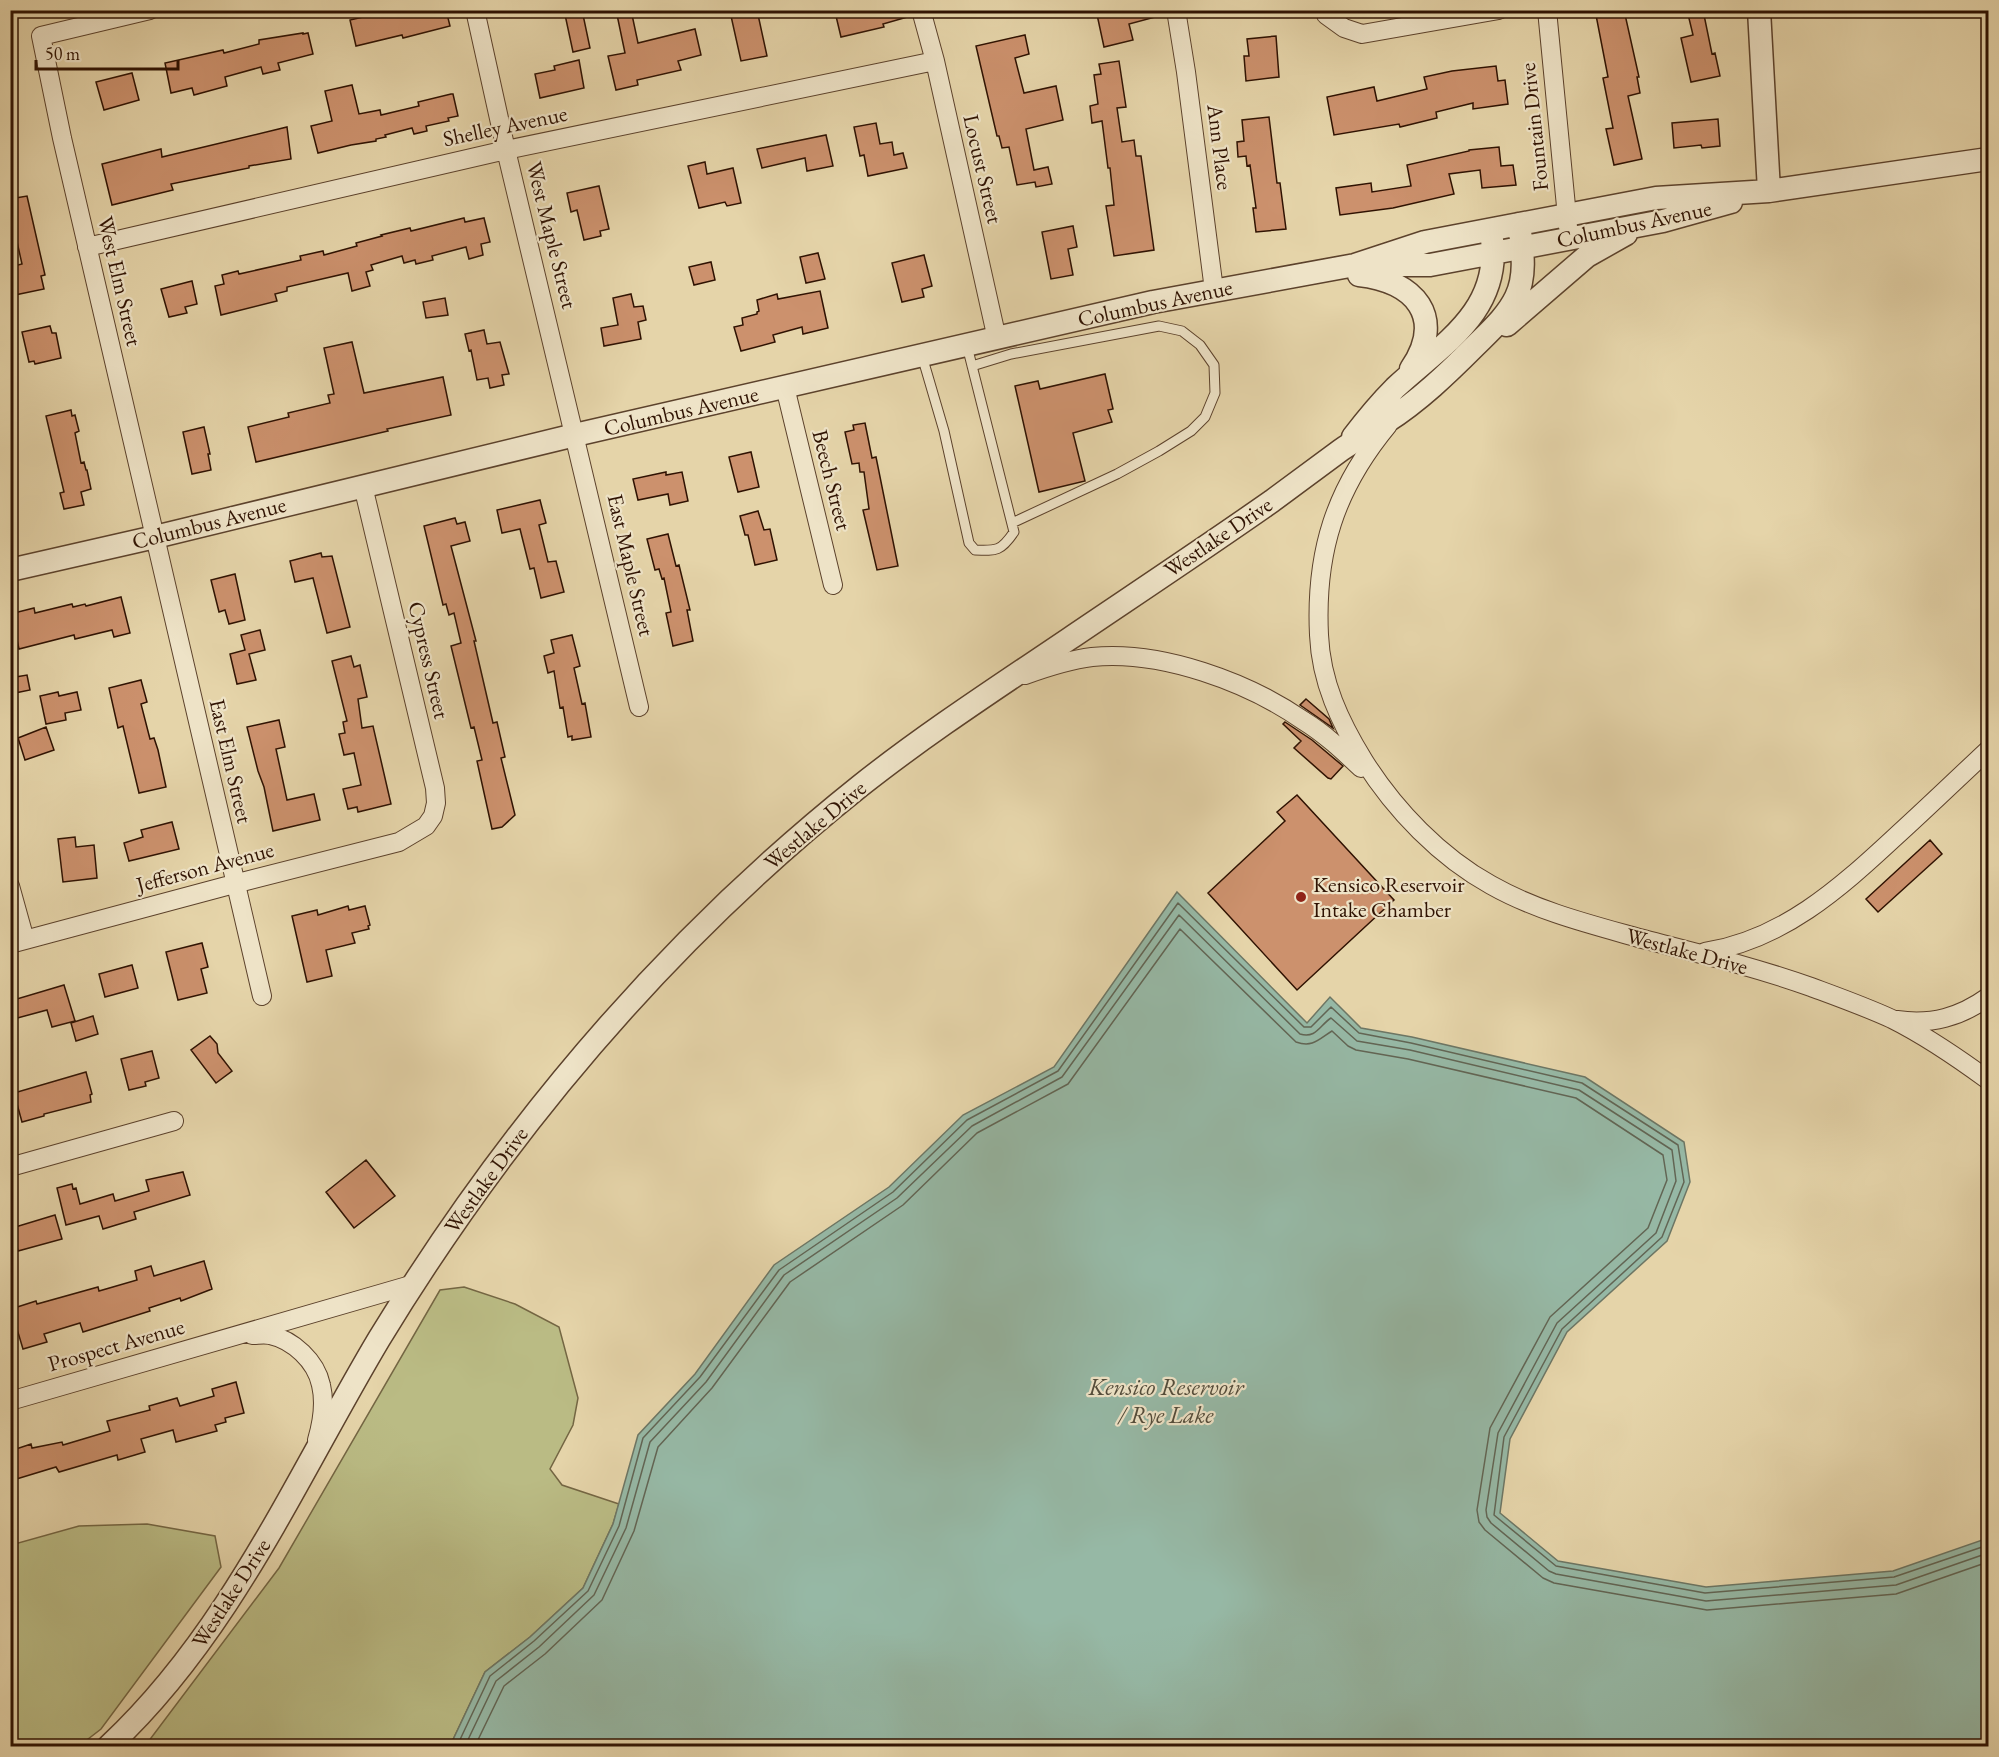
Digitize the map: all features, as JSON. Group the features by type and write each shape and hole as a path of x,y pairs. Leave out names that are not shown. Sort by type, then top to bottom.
{"street":[{"name":"West Elm Street","path":"150,10 41,36 62,138 154,537"},
{"name":"West Maple Street","path":"475,10 575,435"},
{"name":"Locust Street","path":"921,10 997,339"},
{"name":"Ann Place","path":"1176,10 1214,290"},
{"path":"1325,10 1326,15 1344,28 1362,34 1499,10"},
{"name":"Fountain Drive","path":"1547,10 1569,238"},
{"path":"1759,10 1769,191"},
{"name":"Shelley Avenue","path":"87,247 507,150 934,61"},
{"name":"Columbus Avenue","path":"10,570 575,435 922,356 969,356 997,339 1153,302 1355,265 1425,242 1656,198 1769,191 1989,159"},
{"name":"Columbus Avenue","path":"1355,265 1430,265 1663,221 1769,191"},
{"path":"1402,397 1448,373 1587,256 1633,231 1663,221"},
{"path":"1448,373 1506,314 1516,297 1522,280 1519,224"},
{"path":"1402,397 1481,304 1488,287 1494,253 1491,229"},
{"path":"1319,271 1387,280 1402,287 1414,297 1426,324 1425,339 1402,397"},
{"name":"Beech Street","path":"785,387 833,585"},
{"name":"Westlake Drive","path":"109,1746 172,1680 209,1631 241,1582 356,1380 414,1284 489,1175 533,1115 599,1035 659,970 708,919 804,832 912,746 1256,512 1345,447 1377,407 1402,397"},
{"name":"Westlake Drive","path":"1397,806 1371,772 1348,735 1330,695 1319,653 1318,616 1325,545 1336,508 1351,476 1372,444 1390,423 1402,397"},
{"name":"East Maple Street","path":"575,435 639,707"},
{"name":"Cypress Street","path":"363,486 435,788 436,803 433,816 426,826 411,837"},
{"name":"East Elm Street","path":"154,537 262,996"},
{"name":"Westlake Drive","path":"971,705 1023,675 1057,663 1092,657 1126,656 1164,662 1240,686 1305,721 1335,744 1456,863 1490,885 1560,915 1768,973 1813,988 1892,1020 1961,1060 1989,1080"},
{"path":"1698,954 1754,940 1805,913 1857,872 1989,750"},
{"name":"Jefferson Avenue","path":"18,942 411,837"},
{"path":"10,886 18,942"},
{"path":"1892,1020 1914,1023 1952,1018 1989,998"},
{"path":"10,1167 174,1121"},
{"name":"Prospect Avenue","path":"10,1401 414,1284"},
{"name":"Prospect Avenue","path":"235,1336 268,1334 287,1341 302,1352 314,1367 321,1384 323,1405 320,1428 310,1462"}],"lane":[{"path":"922,356 944,431 969,543 975,550 992,551 1005,545 1014,532 969,356 1011,354 1159,326 1182,331 1200,345 1214,365 1215,393 1205,417 1191,431 1160,452 1118,474 1012,523"}],"green space":[{"path":"464,1287 515,1304 559,1327 578,1398 573,1425 550,1469 562,1485 619,1504 613,1524 583,1588 530,1637 485,1672 450,1746 145,1746 279,1568 440,1290"},
{"path":"147,1524 215,1536 221,1567 101,1729 79,1746 11,1746 11,1545 79,1526"}],"water":[{"name":"Kensico Reservoir / Rye Lake","path":"1177,892 1307,1023 1330,997 1361,1028 1412,1037 1585,1077 1684,1142 1690,1182 1667,1241 1567,1332 1510,1439 1500,1513 1558,1561 1706,1587 1893,1571 1988,1538 1988,1746 450,1746 485,1672 530,1637 583,1588 613,1524 638,1435 695,1374 774,1265 889,1187 963,1115 1054,1067"}],"building":[{"path":"446,10 450,26 403,38 402,35 356,46 350,20 389,11"},
{"path":"564,10 582,10 590,48 573,52"},
{"path":"616,10 631,10 638,43 695,29 701,55 678,61 681,70 637,80 638,85 616,90 608,56 625,53"},
{"path":"757,10 767,56 741,61 731,16"},
{"path":"852,10 910,10 911,16 883,24 884,27 841,37 836,16 853,13"},
{"path":"1096,10 1158,10 1159,16 1129,24 1133,40 1104,47"},
{"path":"1595,10 1624,10 1639,77 1637,77 1640,93 1628,96 1642,159 1614,165 1606,129 1613,128 1603,78 1608,77"},
{"path":"1687,10 1703,10 1712,54 1715,53 1720,76 1691,82 1681,38 1693,35"},
{"path":"308,33 313,54 278,63 280,70 263,74 261,67 225,77 227,86 194,95 192,88 171,93 165,63 223,50 224,53 259,44 259,40"},
{"path":"1025,35 1029,54 1015,58 1024,93 1056,86 1063,120 1026,129 1034,170 1048,167 1052,184 1036,187 1035,182 1017,185 1009,147 1002,148 999,136 997,136 976,46"},
{"path":"1276,36 1279,77 1246,81 1244,56 1249,56 1247,39"},
{"path":"579,60 584,88 540,98 535,74 555,70 554,66"},
{"path":"1119,61 1126,107 1117,108 1122,142 1134,140 1136,156 1141,156 1154,250 1114,256 1106,206 1114,205 1110,168 1108,168 1102,121 1092,123 1090,106 1098,104 1094,75 1101,74 1099,64"},
{"path":"1496,66 1498,81 1505,80 1508,104 1473,109 1473,103 1436,112 1437,118 1400,127 1399,124 1334,135 1327,97 1374,87 1377,101 1427,89 1424,77"},
{"path":"132,73 139,100 104,110 96,82"},
{"path":"352,85 359,114 380,110 381,115 419,106 418,102 453,94 458,116 448,118 449,121 426,126 427,131 414,134 412,128 385,135 386,137 376,139 376,141 318,153 311,126 332,121 325,91"},
{"path":"1269,117 1277,183 1280,183 1286,229 1256,232 1253,208 1256,208 1250,165 1247,166 1246,156 1238,157 1237,142 1244,141 1242,120"},
{"path":"1718,119 1720,146 1702,148 1701,145 1674,148 1672,123"},
{"path":"876,123 880,144 892,142 894,155 903,153 907,168 868,176 864,155 860,156 854,127"},
{"path":"287,127 291,159 171,184 173,190 112,205 102,164 161,149 162,157"},
{"path":"826,135 833,166 807,171 805,158 762,168 757,149"},
{"path":"1499,147 1501,166 1513,165 1516,185 1482,188 1480,170 1449,174 1454,194 1393,208 1340,215 1336,188 1371,183 1372,192 1411,186 1407,165 1469,150"},
{"path":"705,162 707,174 733,168 741,203 727,206 725,202 699,208 688,166"},
{"path":"599,186 609,229 600,231 601,236 584,240 577,210 571,212 567,193"},
{"path":"27,196 45,275 41,276 44,289 10,296 10,267 22,264 15,233 10,234 10,199"},
{"path":"464,218 465,222 484,218 490,242 481,244 483,255 469,259 466,247 432,256 433,260 416,264 415,260 404,263 402,256 371,265 373,270 366,272 370,286 352,291 348,273 287,287 287,291 275,294 277,301 221,315 215,286 224,284 222,275 238,271 239,274 301,260 300,256 323,251 324,255 357,246 356,243 381,235 410,228 411,231"},
{"path":"1073,226 1077,247 1068,249 1073,275 1051,279 1042,232"},
{"path":"818,253 825,279 806,283 800,257"},
{"path":"924,255 932,286 922,289 924,297 902,302 892,263"},
{"path":"711,262 715,280 694,285 689,267"},
{"path":"192,281 197,304 185,307 187,313 169,317 161,289"},
{"path":"820,291 828,328 803,334 802,327 773,335 775,342 741,351 734,327 743,325 742,318 757,314 759,311 757,300 777,294 778,299"},
{"path":"631,294 634,307 643,306 646,320 638,322 641,339 604,346 601,328 618,325 613,298"},
{"path":"445,298 448,315 426,318 423,302"},
{"path":"50,326 52,333 56,333 61,358 35,364 34,361 29,362 22,332"},
{"path":"484,330 487,344 500,342 509,374 502,375 504,385 490,388 488,378 477,380 465,334"},
{"path":"352,342 364,393 443,377 451,415 256,462 248,427 289,417 288,413 330,403 328,395 334,394 324,348"},
{"path":"1105,374 1113,409 1108,410 1112,422 1073,433 1085,481 1039,492 1015,386 1038,381 1040,389"},
{"path":"71,410 72,416 75,415 79,431 75,433 81,463 84,462 91,489 81,492 84,505 64,509 60,493 64,492 46,416"},
{"path":"865,423 872,458 876,457 898,566 877,570 863,510 869,509 864,472 860,472 859,463 852,464 845,432 854,430 853,425"},
{"path":"204,427 211,470 192,474 183,432"},
{"path":"751,452 759,487 738,492 729,457"},
{"path":"666,472 666,475 682,472 688,501 670,505 668,494 638,500 633,479"},
{"path":"540,500 546,523 539,525 548,562 556,561 564,592 541,598 534,568 530,569 520,529 502,533 497,510"},
{"path":"758,511 764,530 770,529 777,560 755,565 748,535 745,535 740,516"},
{"path":"455,518 457,524 465,522 470,541 451,546 476,641 474,641 493,723 497,722 505,757 501,758 515,815 502,827 492,829 477,761 482,760 474,727 471,728 451,646 461,643 454,613 449,615 446,604 443,605 424,526"},
{"path":"668,534 676,566 679,565 690,610 687,610 693,641 673,646 666,613 671,612 664,578 662,579 659,569 655,570 647,539"},
{"path":"321,553 322,557 332,556 350,627 327,633 313,578 295,582 290,561"},
{"path":"235,574 245,620 229,624 225,610 219,612 211,580"},
{"path":"121,597 130,633 114,637 112,630 75,639 74,635 19,649 17,640 10,641 10,614 34,608 35,613 72,604 73,607 85,604 86,606"},
{"path":"260,630 265,650 249,654 256,680 237,684 230,654 245,650 241,635"},
{"path":"572,635 580,666 574,668 582,704 585,703 591,737 572,740 572,736 568,737 563,707 560,708 554,671 548,673 544,656 554,653 551,640"},
{"path":"351,656 354,667 360,665 367,697 358,699 362,728 373,726 391,804 358,812 357,807 348,809 343,789 361,785 354,753 344,755 339,734 345,733 343,722 347,721 332,661"},
{"path":"27,675 30,690 10,694 10,678"},
{"path":"141,680 147,702 141,704 150,739 154,738 158,750 166,787 139,793 123,726 118,728 109,688"},
{"path":"58,692 59,696 77,692 81,710 65,713 66,720 46,724 40,696"},
{"path":"1306,699 1329,719 1333,728 1300,705"},
{"path":"279,720 285,747 276,749 287,800 314,794 320,820 273,831 264,787 247,727"},
{"path":"1285,722 1312,740 1343,766 1331,779 1294,748 1301,741 1283,724"},
{"path":"46,727 54,750 25,760 18,738"},
{"name":"Kensico Reservoir Intake Chamber","path":"1297,795 1394,900 1297,990 1208,893 1285,821 1277,812"},
{"path":"172,822 179,849 129,861 124,843 143,837 141,830"},
{"path":"75,837 76,847 94,845 97,878 63,882 58,839"},
{"path":"1930,840 1942,854 1878,912 1866,899"},
{"path":"348,906 349,910 365,906 369,929 352,933 355,943 326,950 332,976 307,982 292,916 317,910 318,915"},
{"path":"202,943 208,967 201,969 207,993 178,1000 166,952"},
{"path":"132,965 138,988 105,997 99,974"},
{"path":"64,985 75,1021 52,1027 47,1010 10,1020 10,1001"},
{"path":"93,1016 98,1034 76,1041 71,1023"},
{"path":"210,1036 217,1044 218,1053 232,1071 216,1083 191,1050"},
{"path":"152,1051 159,1078 145,1082 146,1086 129,1090 121,1059"},
{"path":"86,1072 92,1094 90,1095 91,1102 22,1122 14,1093"},
{"path":"366,1160 395,1196 354,1228 326,1192"},
{"path":"183,1172 190,1195 134,1212 136,1219 103,1229 99,1216 66,1225 57,1188 72,1184 73,1189 76,1188 80,1204 113,1194 115,1201 149,1191 146,1180"},
{"path":"55,1215 62,1239 18,1251 12,1228"},
{"path":"204,1261 212,1289 181,1301 180,1298 149,1308 150,1311 83,1332 80,1323 44,1334 47,1342 23,1349 11,1309 98,1287 99,1291 137,1280 135,1271 151,1266 154,1276"},
{"path":"236,1382 244,1413 225,1418 226,1422 215,1425 217,1431 176,1442 173,1430 141,1439 145,1452 118,1460 117,1455 59,1472 56,1467 10,1481 10,1451 31,1444 32,1448 62,1442 63,1445 110,1431 107,1421 150,1410 149,1406 177,1398 180,1406 214,1396 212,1389"}],"place":[{"name":"Kensico Reservoir Intake Chamber","path":"1301,897"}]}
